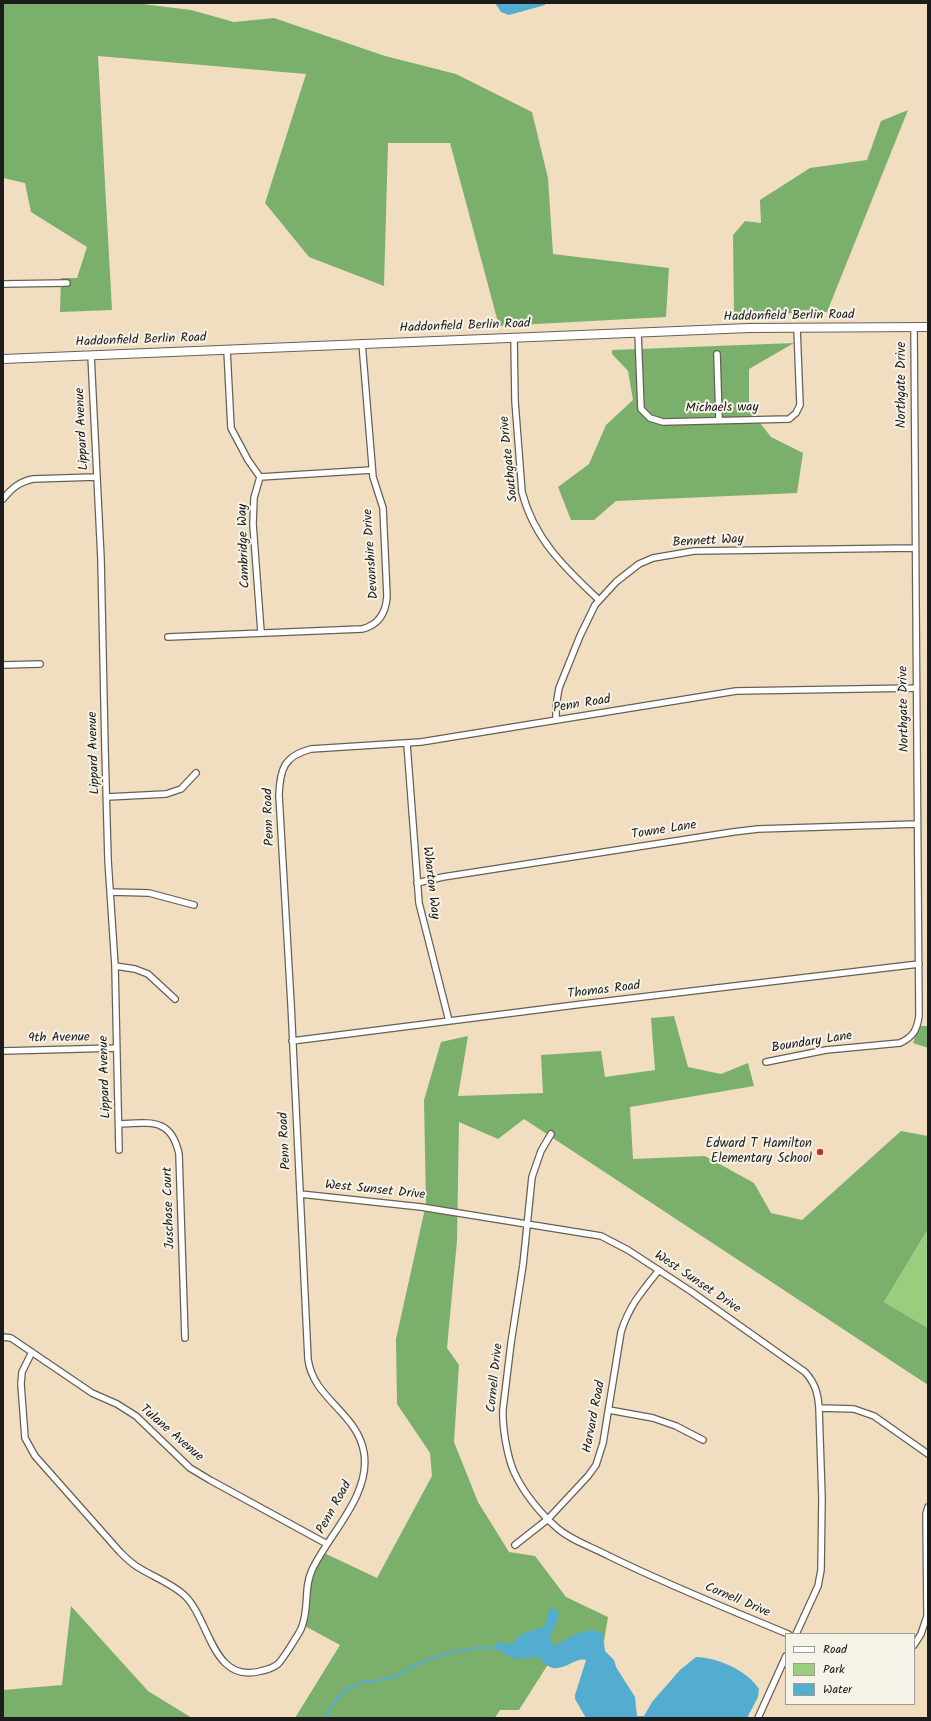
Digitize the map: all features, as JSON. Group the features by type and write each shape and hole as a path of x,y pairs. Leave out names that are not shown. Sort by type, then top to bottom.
{"main road":[{"name":"Haddonfield Berlin Road","path":"3,359 749,328 928,327"}],"street":[{"path":"3,284 67,283"},
{"name":"Northgate Drive","path":"860,1047 900,1043 909,1039 914,1034 919,1016 914,327"},
{"name":"Michaels way","path":"638,333 641,409 650,418 663,422 789,419 796,413 800,405 797,328"},
{"name":"Southgate Drive","path":"514,338 515,401 522,492 525,503 531,521 549,548 578,580 599,600"},
{"name":"Devonshire Drive","path":"168,637 362,629 371,627 384,613 387,596 383,515 372,470 362,343"},
{"path":"227,350 229,414 231,428 248,460 260,477 372,470"},
{"path":"717,354 719,420"},
{"name":"Lippard Avenue","path":"91,355 101,559 105,749 110,892 115,966 119,1150"},
{"path":"3,499 17,484 25,480 96,477"},
{"name":"Cambridge Way","path":"260,477 254,498 253,524 261,632"},
{"name":"Bennett Way","path":"556,720 556,706 559,688 580,636 599,600 616,582 639,564 653,558 694,551 915,548"},
{"path":"3,665 40,664"},
{"name":"Penn Road","path":"32,1352 22,1372 21,1384 25,1438 35,1456 120,1552 134,1565 182,1593 192,1603 212,1644 224,1662 239,1672 254,1674 278,1664 301,1629 307,1611 306,1586 312,1570 359,1490 365,1471 364,1453 358,1433 351,1422 326,1397 309,1366 279,795 280,780 287,761 294,755 311,749 407,744 736,691 916,688"},
{"name":"Wharton Way","path":"407,744 419,903 449,1021"},
{"path":"107,797 166,794 181,789 196,773"},
{"name":"Towne Lane","path":"417,883 450,876 758,829 917,824"},
{"path":"110,892 149,893 194,905"},
{"name":"Thomas Road","path":"292,1041 919,964"},
{"path":"115,966 135,969 148,974 176,999"},
{"name":"Boundary Lane","path":"766,1062 826,1050 860,1047"},
{"name":"9th Avenue","path":"3,1051 116,1048"},
{"name":"Juschase Court","path":"119,1124 144,1123 163,1126 176,1140 179,1154 185,1338"},
{"name":"Cornell Drive","path":"550,1134 536,1162 532,1177 523,1265 511,1343 502,1419 514,1471 526,1492 548,1519 565,1534 651,1576 786,1633"},
{"name":"West Sunset Drive","path":"300,1194 421,1207 602,1236 628,1250 659,1270 805,1372 815,1384 818,1393 822,1498 821,1570 818,1586 796,1633"},
{"name":"Harvard Road","path":"515,1545 548,1519 588,1476 596,1465 603,1443 621,1332 626,1318 637,1297 659,1270"},
{"name":"Tulane Avenue","path":"3,1337 11,1338 92,1393 117,1404 136,1416 190,1468 328,1544"},
{"path":"819,1408 854,1408 874,1416 928,1454"},
{"path":"609,1410 654,1418 676,1426 703,1440"},
{"path":"915,1643 921,1634 927,1616 926,1514 928,1507"},
{"path":"758,1718 785,1658"}],"green space":[{"path":"3,3 135,3 191,10 234,22 274,18 385,56 456,74 532,112 548,178 553,254 669,268 666,317 499,326 450,143 388,143 384,286 309,257 265,203 306,74 98,56 112,310 60,312 61,278 77,278 87,247 31,212 25,183 3,178"},
{"path":"908,110 827,312 734,315 733,235 745,221 761,223 760,200 810,168 867,160 881,121"},
{"path":"794,343 749,369 749,409 771,437 803,453 797,493 616,501 594,520 571,520 558,487 589,464 606,425 633,400 628,371 612,354 612,350"},
{"path":"674,1016 688,1067 721,1074 748,1063 754,1086 630,1107 633,1159 705,1156 754,1183 771,1213 802,1220 901,1131 928,1136 928,1229 884,1302 928,1328 928,1385 524,1119 498,1139 459,1122 457,1241 447,1348 459,1365 454,1442 478,1502 509,1552 535,1556 566,1597 608,1617 604,1641 547,1666 519,1710 500,1710 495,1718 295,1718 340,1645 303,1625 311,1569 322,1552 377,1578 432,1476 430,1453 397,1404 396,1339 426,1204 424,1100 441,1042 468,1036 458,1096 543,1093 541,1055 601,1051 605,1077 655,1070 651,1018"},
{"path":"919,1026 928,1026 928,1048 913,1043"},
{"path":"928,1229 928,1328 884,1302"},
{"path":"71,1606 148,1691 192,1718 3,1718 3,1690 62,1685"}],"water":[{"path":"495,3 546,3 545,5 509,15 501,12"},
{"path":"552,1607 558,1612 557,1620 550,1637 553,1645 556,1645 585,1631 597,1631 603,1635 605,1651 614,1660 616,1667 635,1697 637,1716 644,1716 652,1702 680,1670 696,1657 713,1659 740,1671 754,1682 759,1689 758,1697 747,1718 586,1718 575,1699 575,1695 586,1660 579,1660 562,1667 553,1668 537,1657 515,1659 502,1652 495,1645 497,1642 512,1645 520,1635 545,1626"}],"waterway":[{"path":"325,1718 333,1704 340,1696 348,1689 358,1684 367,1681 391,1678 416,1665 457,1651 478,1648 499,1649"}],"place":[{"name":"Edward T Hamilton Elementary School","path":"820,1152"}]}
